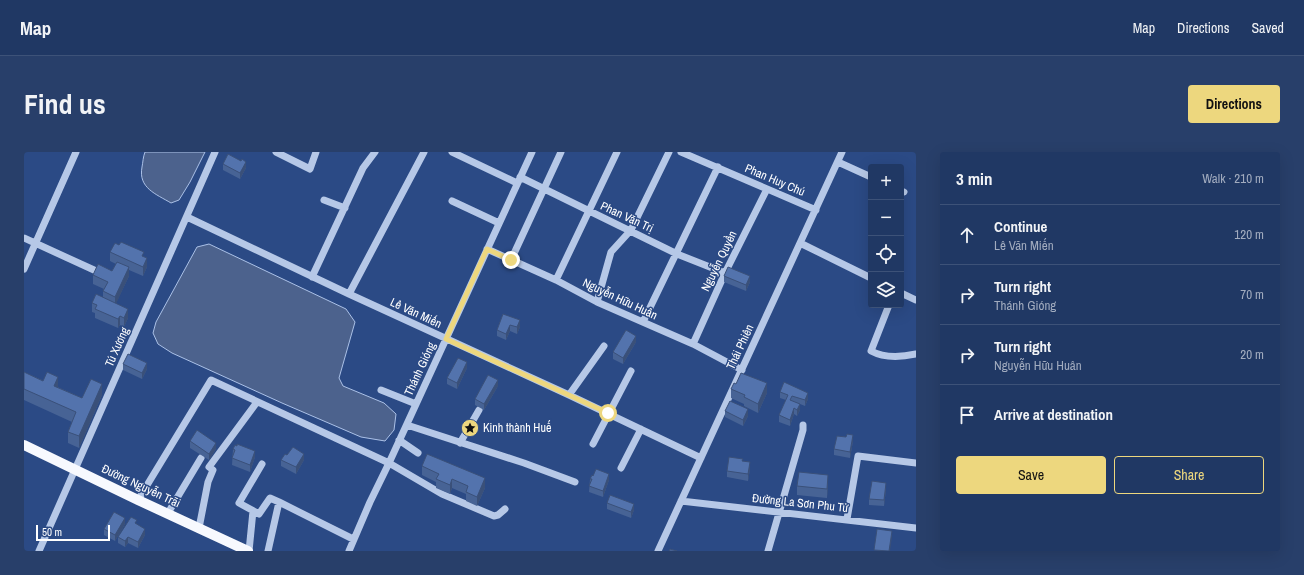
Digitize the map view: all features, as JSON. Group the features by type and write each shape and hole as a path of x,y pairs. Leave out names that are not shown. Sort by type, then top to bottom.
{"main road":[{"name":"Đường Nguyễn Trãi","path":"24,445 248,551"}],"street":[{"path":"24,269 76,152"},
{"name":"Tú Xương","path":"38,551 215,152"},
{"path":"276,152 310,169 316,152"},
{"path":"312,277 363,168 375,152"},
{"path":"349,294 424,152"},
{"name":"Phan Văn Trị","path":"452,152 544,189 631,230 677,254 725,273"},
{"name":"Thánh Gióng","path":"349,551 370,502 532,152"},
{"path":"511,260 561,152"},
{"path":"556,280 617,152"},
{"path":"597,302 611,252 631,230 669,152"},
{"name":"Phan Huy Chú","path":"681,152 816,210"},
{"name":"Thái Phiên","path":"658,551 842,152"},
{"path":"838,162 868,176"},
{"path":"643,322 718,168"},
{"name":"Nguyễn Quyền","path":"692,344 766,189"},
{"path":"324,200 345,208"},
{"path":"452,201 499,223"},
{"name":"Lê Văn Miến","path":"187,217 312,277 608,413 701,458"},
{"path":"24,238 94,270"},
{"path":"800,243 868,277"},
{"name":"Nguyễn Hữu Huân","path":"487,249 556,280 597,302 692,344 742,370"},
{"path":"904,294 916,300"},
{"path":"888,308 871,351 884,356 916,354"},
{"path":"569,395 604,346"},
{"path":"593,444 631,371"},
{"path":"138,500 211,380 389,463 442,494 494,516 498,515 505,509"},
{"path":"381,390 416,404"},
{"path":"199,528 208,482 213,470 209,467 256,402"},
{"path":"460,443 479,410"},
{"path":"406,425 524,463 575,482"},
{"path":"768,551 803,430 803,425"},
{"path":"621,468 641,429"},
{"path":"399,440 418,453"},
{"path":"847,519 858,456 916,463"},
{"path":"168,513 201,458"},
{"path":"262,464 239,503 259,514 270,498 354,539"},
{"name":"Đường La Sơn Phu Tử","path":"681,501 916,528"},
{"path":"268,551 279,502"},
{"path":"248,551 253,511"}],"water":[{"path":"145,152 205,152 179,200 171,203 149,190 145,185 141,174"},
{"path":"209,244 346,309 355,322 339,378 343,386 384,403 396,414 394,430 385,441 361,437 172,353 158,344 153,333 156,322 197,247"}],"building":[{"path":"228,154 246,162 240,173 223,164"},
{"path":"121,242 144,252 142,256 147,258 143,267 110,252 115,243 119,245"},
{"path":"117,262 129,267 115,297 103,291 108,282 93,275 98,264 112,271"},
{"path":"728,267 750,276 746,285 724,276"},
{"path":"96,294 128,309 124,318 120,316 118,319 95,309 97,305 92,303"},
{"path":"503,314 520,320 517,327 510,325 506,334 497,330"},
{"path":"626,330 636,336 623,358 613,352"},
{"path":"128,354 147,363 142,373 123,364"},
{"path":"458,358 467,362 457,383 447,378"},
{"path":"24,372 43,381 47,372 58,377 54,386 82,398 91,379 102,384 79,436 68,432 76,412 24,389"},
{"path":"741,373 767,383 758,404 744,397 745,395 731,389 734,383 736,384"},
{"path":"488,375 498,380 484,404 475,399"},
{"path":"784,382 808,393 805,400 792,396 790,400 800,404 797,410 794,408 790,420 779,415 788,395 780,392"},
{"path":"730,401 748,409 743,420 725,411"},
{"path":"197,430 216,443 209,454 190,441"},
{"path":"847,434 853,435 850,452 834,449 837,436 846,437"},
{"path":"237,444 255,451 250,465 232,458 235,450 233,449 235,445 237,446"},
{"path":"293,447 304,454 296,467 281,460"},
{"path":"427,454 485,478 477,497 466,492 468,486 452,479 450,485 436,479 439,474 422,466"},
{"path":"729,457 743,459 742,461 750,462 748,474 727,471"},
{"path":"596,469 609,474 603,491 589,486 592,479 590,479"},
{"path":"799,472 828,475 827,489 797,486"},
{"path":"872,481 886,483 884,500 869,499"},
{"path":"610,495 634,504 631,512 607,503"},
{"path":"114,512 125,518 115,535 104,529"},
{"path":"131,517 137,520 135,523 145,529 138,542 128,537 125,541 118,537"},
{"path":"877,529 892,531 889,551 874,550"}],"place":[{"name":"Kinh thành Huế","path":"470,428"}],"route":[{"path":"511,260 487,249 446,339 608,413"}]}
